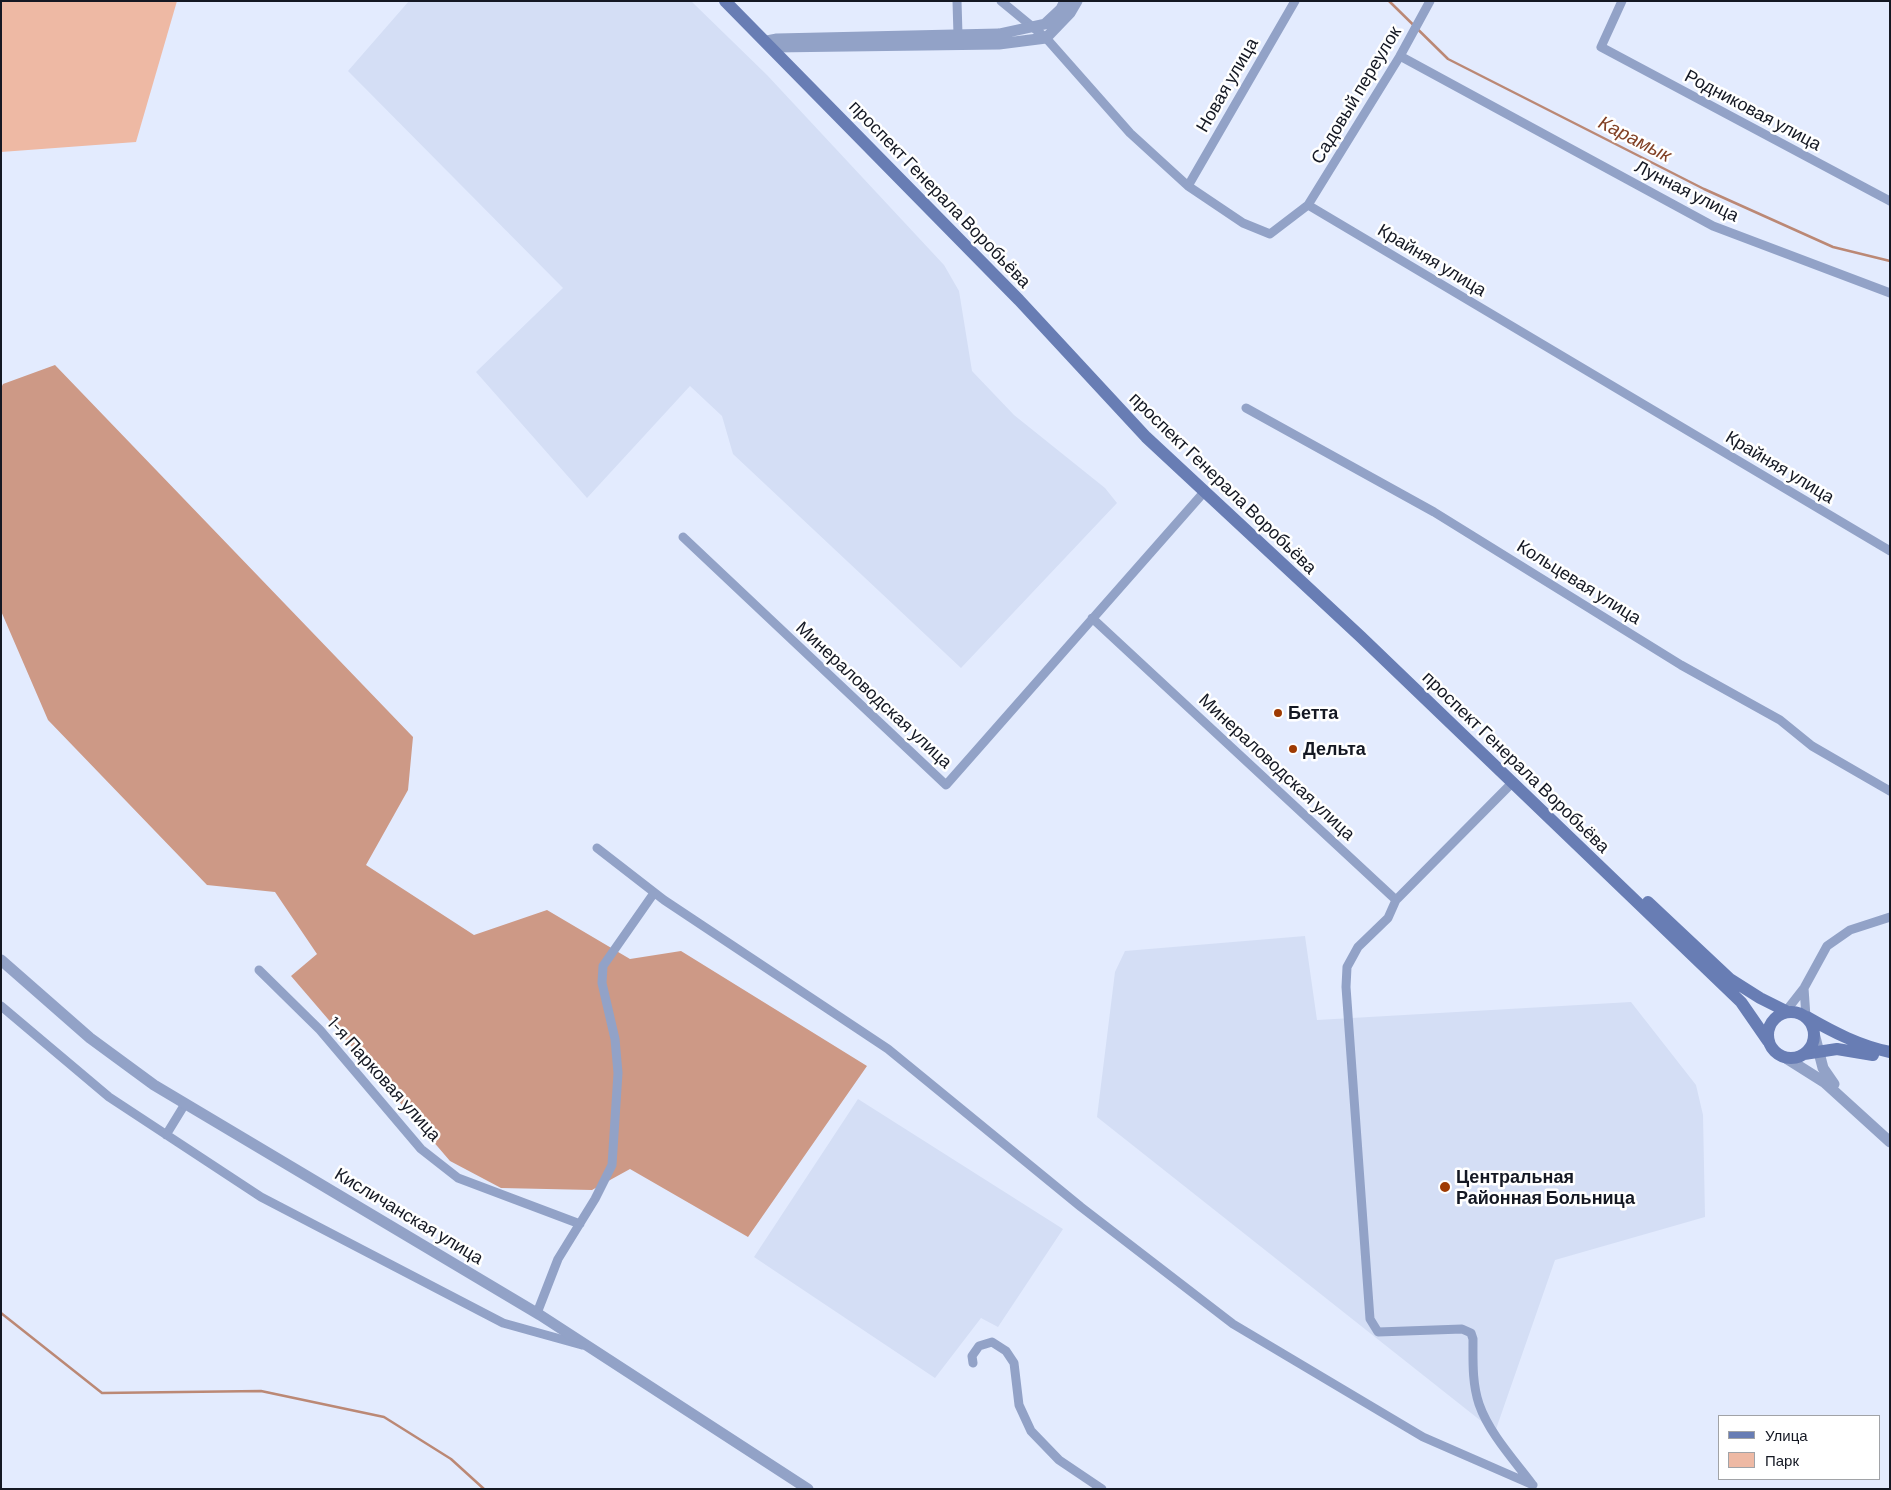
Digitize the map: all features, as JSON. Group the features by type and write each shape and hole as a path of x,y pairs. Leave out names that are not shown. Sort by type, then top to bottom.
{"main road":[{"name":"проспект Генерала Воробьёва","path":"725,1 775,44 1154,434 1715,972"},
{"name":"проспект Генерала Воробьёва","path":"737,1 775,44 1019,300 1146,437 1362,637 1715,972"},
{"path":"1715,972 1786,1011 1796,1012 1836,1034 1867,1046 1890,1052"},
{"path":"1715,972 1741,1002 1772,1049 1786,1058 1837,1049 1859,1052 1890,1060"},
{"path":"1768,1041 1770,1024 1778,1015 1786,1011"},
{"path":"1804,1054 1812,1045 1814,1033 1806,1017"}],"street":[{"path":"957,1 958,35"},
{"path":"1001,1 1046,38 1130,133 1188,186 1243,224 1270,234 1308,205"},
{"path":"775,44 999,34 1045,24 1061,9 1065,1"},
{"path":"775,44 999,44 1046,38 1070,13 1077,1"},
{"name":"Новая улица","path":"1188,186 1295,1"},
{"name":"Садовый переулок","path":"1308,205 1400,56 1430,1"},
{"name":"Родниковая улица","path":"1622,1 1601,47 1890,201"},
{"name":"Лунная улица","path":"1400,56 1712,226 1890,293"},
{"name":"Крайняя улица","path":"1308,205 1890,551"},
{"name":"Кольцевая улица","path":"1246,408 1434,512 1681,665 1780,720 1812,746 1890,790"},
{"name":"Минераловодская улица","path":"683,537 946,785 1204,491"},
{"name":"Минераловодская улица","path":"1092,618 1396,900"},
{"path":"1513,782 1396,900 1388,918 1358,947 1347,967 1346,987 1369,1313 1373,1326 1378,1332 1462,1329 1470,1333 1473,1339 1475,1387 1480,1405 1495,1432 1534,1487"},
{"path":"596,848 654,893 888,1049 1081,1207 1233,1324 1423,1437 1534,1487"},
{"path":"537,1313 558,1259 580,1224 612,1165 618,1073 615,1039 602,983 603,966 654,893"},
{"path":"1786,1011 1804,988 1827,946 1850,930 1890,917"},
{"name":"Кисличанская улица","path":"1,960 90,1038 154,1085 537,1313 808,1489"},
{"name":"1-я Парковая улица","path":"259,970 320,1030 422,1149 458,1178 580,1224"},
{"path":"1804,988 1806,1017"},
{"path":"1,1006 109,1097 261,1197 503,1323 589,1347"},
{"path":"1814,1033 1824,1078 1890,1142"},
{"path":"1824,1078 1825,1059 1828,1054 1837,1049"},
{"path":"1786,1058 1824,1078 1890,1136"},
{"path":"166,1134 185,1104"},
{"path":"973,1363 972,1356 979,1346 992,1342 1006,1351 1014,1363 1019,1405 1031,1431 1059,1460 1102,1489"}],"shaded area":[{"path":"409,1 691,1 767,75 944,265 959,291 972,371 1014,415 1105,488 1117,503 961,668 733,454 722,416 690,386 587,498 476,372 563,288 348,71"},
{"path":"55,365 413,737 408,790 366,865 474,935 547,910 630,959 681,951 867,1066 748,1237 630,1169 592,1190 501,1188 450,1161 291,976 317,954 275,892 207,885 48,720 1,611 1,388 3,384"},
{"name":"Центральная Районная Больница","path":"1305,936 1317,1020 1631,1002 1696,1085 1703,1115 1705,1217 1555,1260 1495,1432 1097,1117 1115,972 1125,951"},
{"path":"858,1099 1063,1229 998,1327 981,1318 935,1378 754,1257"}],"green space":[{"path":"1,1 177,1 136,142 1,152"}],"waterway":[{"name":"Карамык","path":"1389,1 1448,59 1704,189 1833,247 1890,261"},
{"path":"1,1313 102,1393 261,1391 384,1417 451,1459 484,1489"}],"place":[{"name":"Бетта","path":"1278,713"},
{"name":"Дельта","path":"1293,749"},
{"name":"Центральная Районная Больница","path":"1445,1187"}]}
